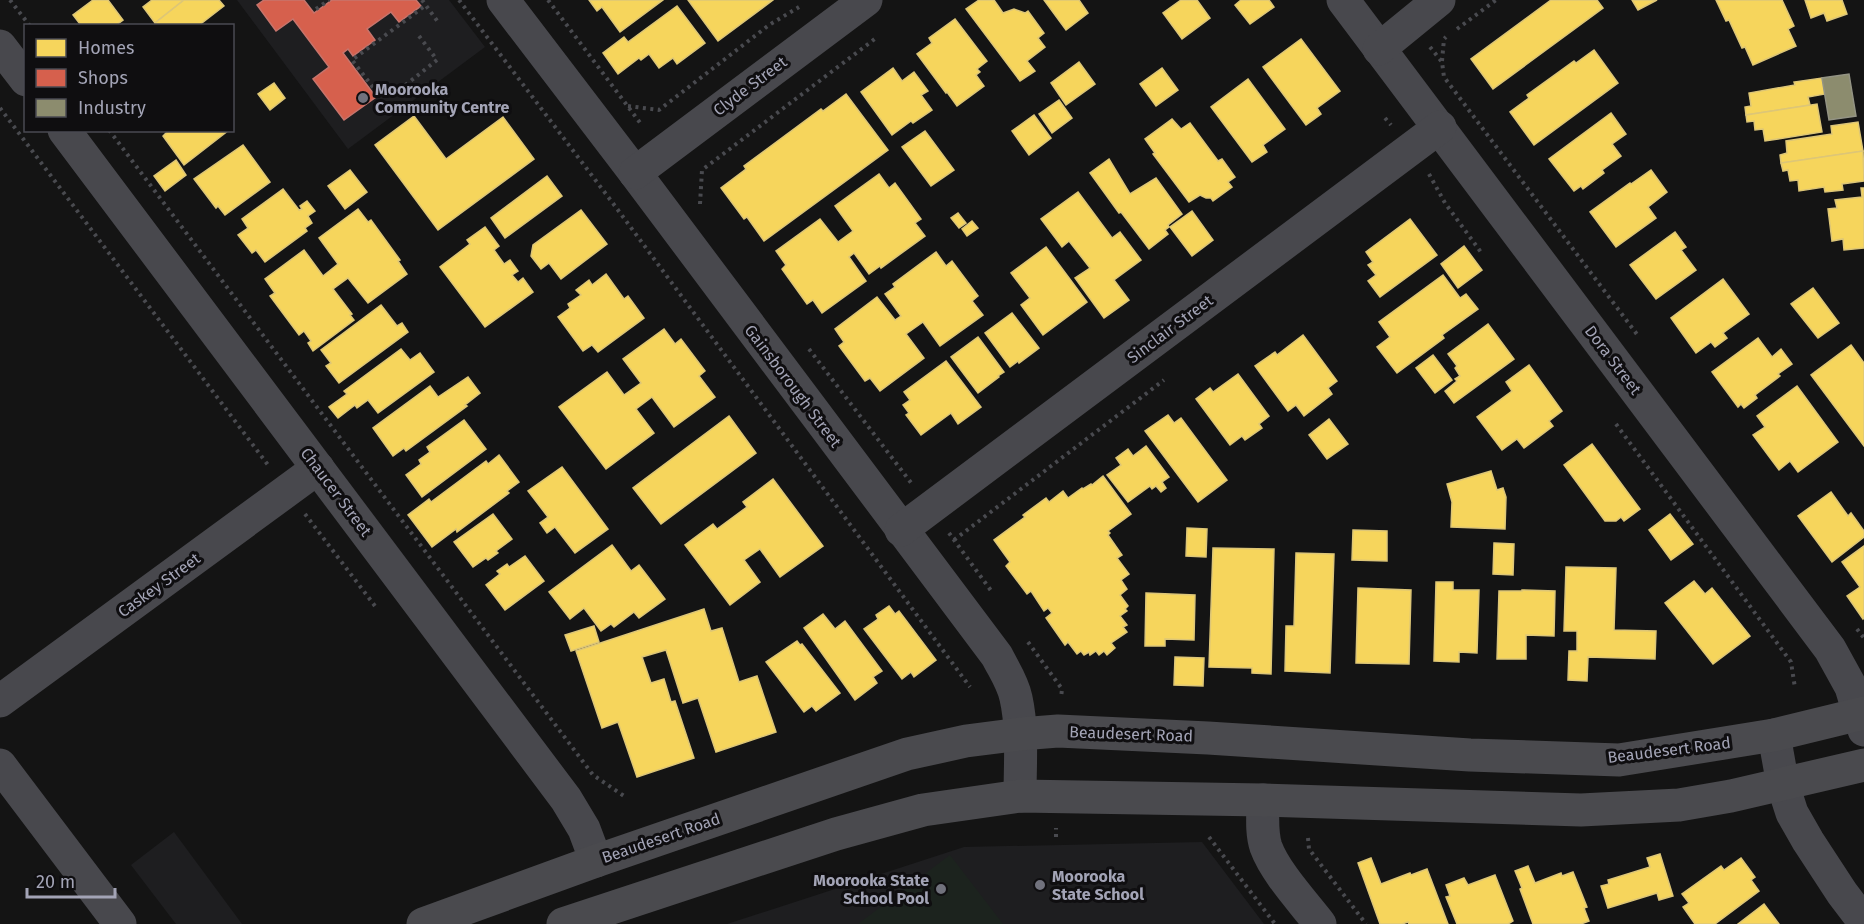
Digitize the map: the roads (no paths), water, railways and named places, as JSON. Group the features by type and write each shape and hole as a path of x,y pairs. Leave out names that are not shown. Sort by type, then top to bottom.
{"highway":[{"name":"Beaudesert Road","path":"423,924 596,861 907,754 966,741 1058,731 1470,755 1619,760 1863,719"},
{"path":"563,924 836,834 923,810 1020,796 1263,800 1581,810 1679,805 1784,785 1864,765"}],"street":[{"name":"Gainsborough Street","path":"503,0 997,656 1009,678 1016,698 1020,734 1020,796"},
{"name":"Clyde Street","path":"635,173 866,0"},
{"name":"Dora Street","path":"1343,0 1830,649 1851,687 1863,719"},
{"path":"1379,49 1439,0"},
{"path":"0,46 24,77"},
{"name":"Sinclair Street","path":"901,530 1440,128"},
{"name":"Chaucer Street","path":"66,132 566,799 584,829 596,861"},
{"name":"Caskey Street","path":"0,701 318,468"},
{"path":"1774,735 1792,813 1842,893 1864,922"},
{"path":"0,765 120,924"},
{"path":"1263,800 1262,829 1266,846 1276,866 1320,924"}],"place":[{"name":"Moorooka Community Centre","path":"363,98"},
{"name":"Moorooka State School","path":"1040,885"},
{"name":"Moorooka State School Pool","path":"941,889"}]}
